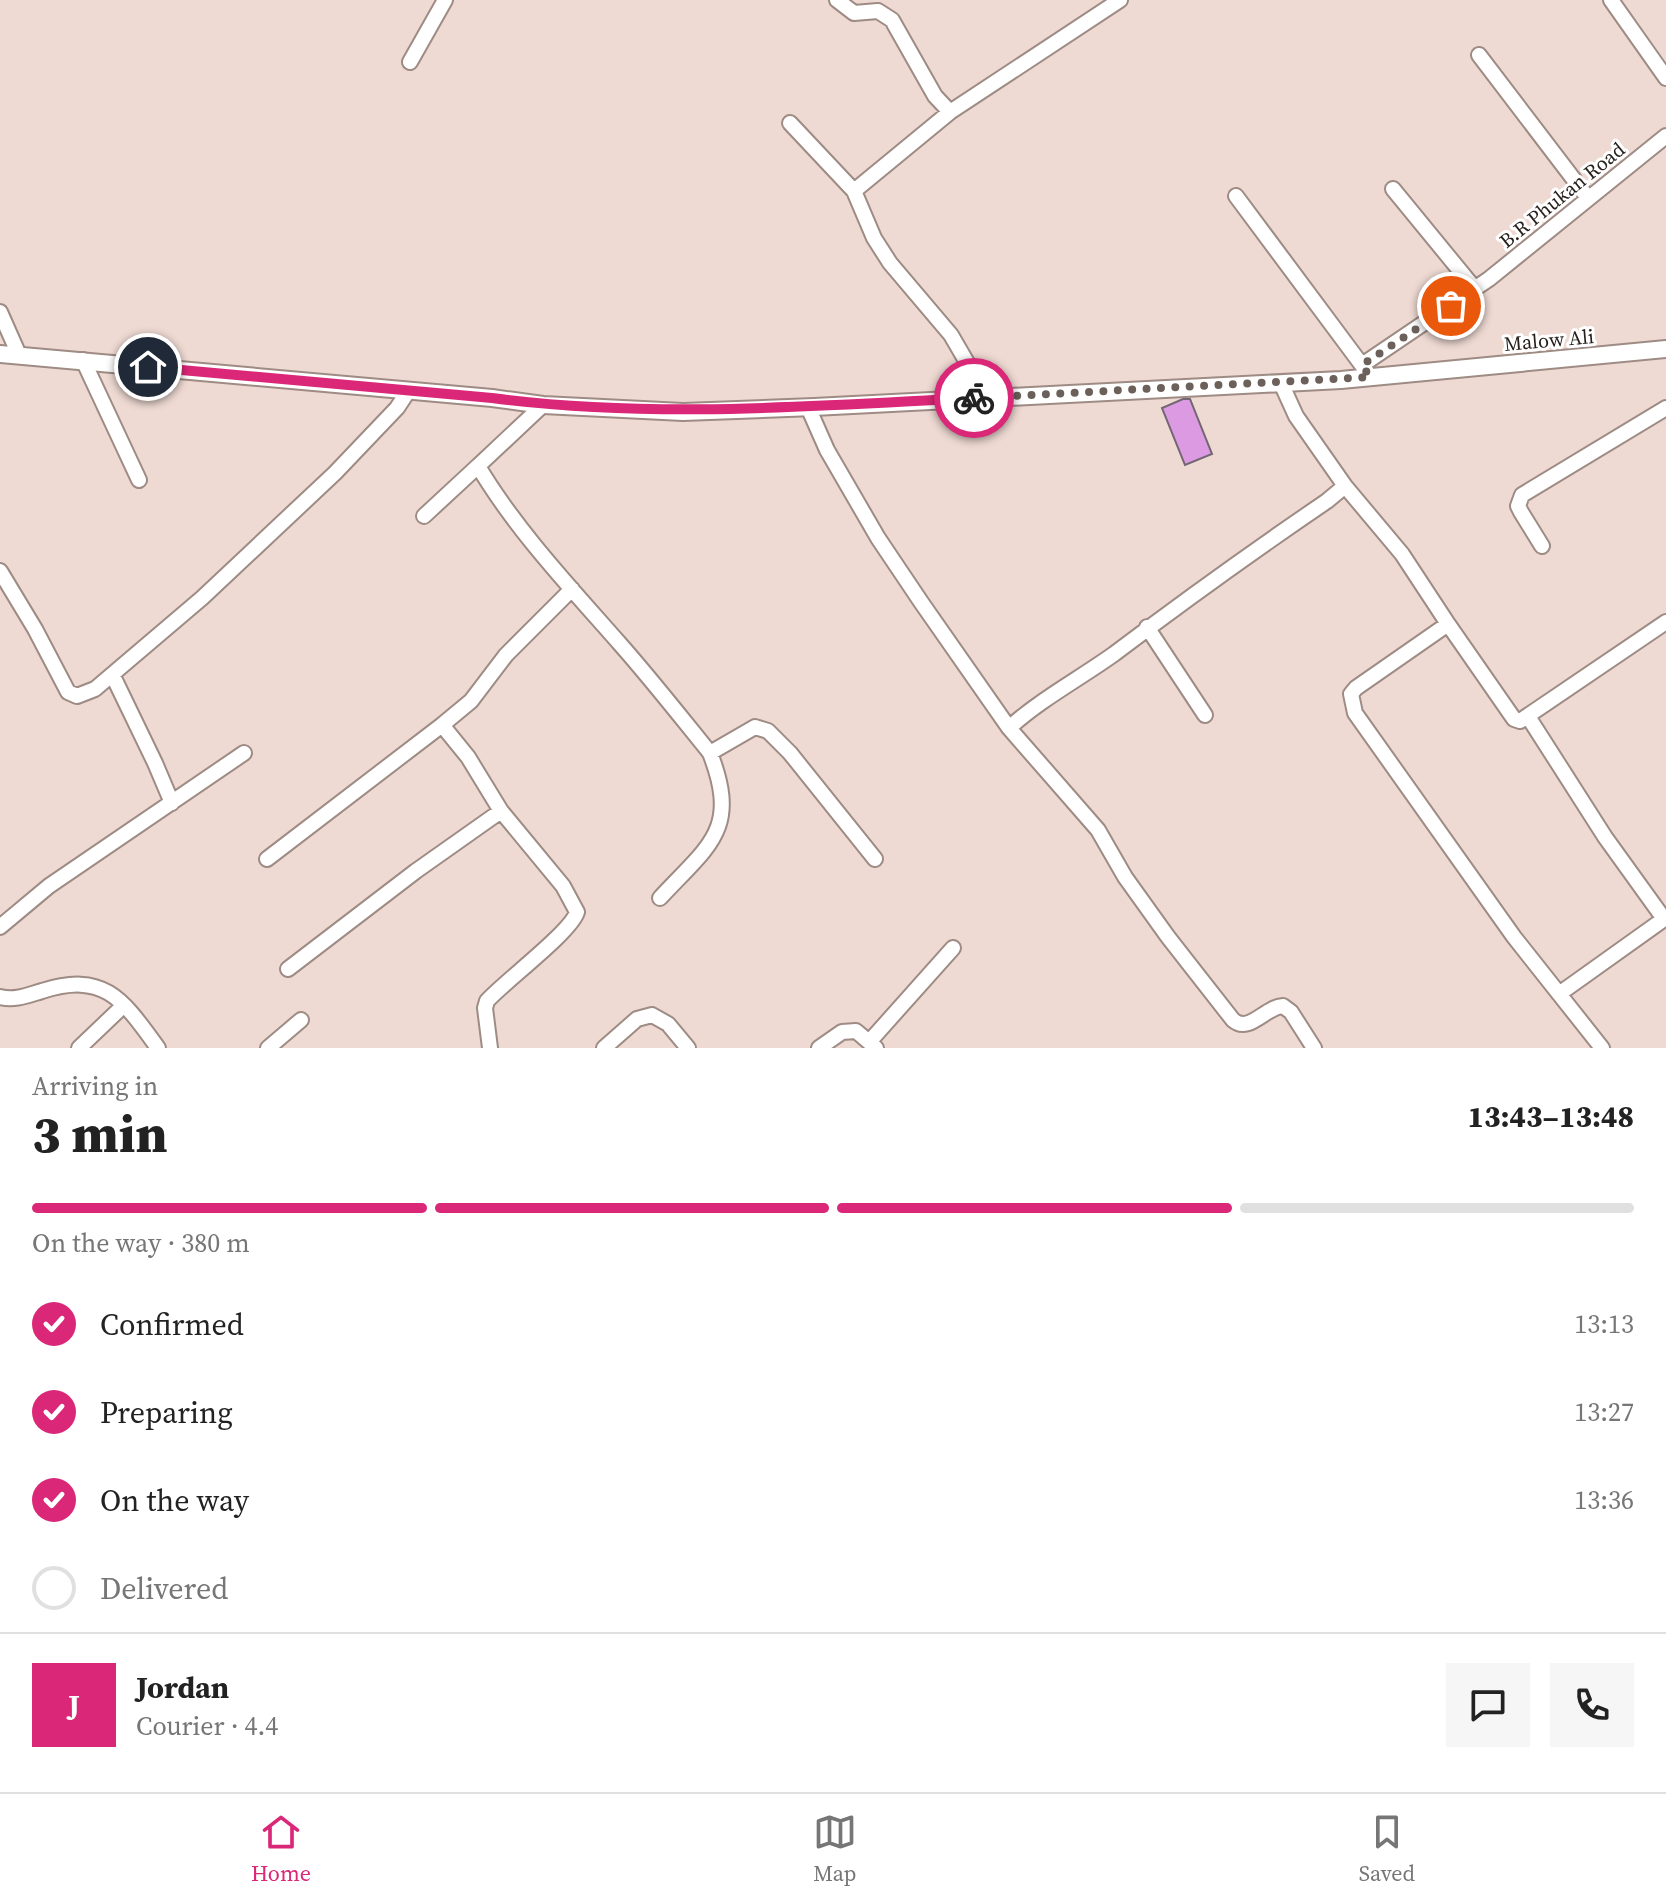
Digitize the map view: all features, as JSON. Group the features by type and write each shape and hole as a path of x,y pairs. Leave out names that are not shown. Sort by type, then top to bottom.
{"street":[{"path":"410,62 445,0"},
{"path":"837,0 854,13 878,11 892,20 935,96 950,112"},
{"path":"854,191 950,112 1120,0"},
{"path":"1611,0 1666,78"},
{"path":"1479,55 1588,198"},
{"path":"790,123 854,191 874,238 890,263 951,335 987,397"},
{"name":"B.R Phukan Road","path":"1366,371 1475,289 1666,136"},
{"path":"1393,189 1475,289"},
{"path":"1236,196 1366,371"},
{"path":"0,312 19,355"},
{"name":"Malow Ali","path":"0,354 409,390 543,405 683,412 1281,383 1366,371 1666,349"},
{"path":"83,360 139,480"},
{"path":"1281,383 1296,416 1345,486 1402,554 1514,719 1529,718 1666,622"},
{"path":"0,571 68,692 84,695 113,676 202,598 335,473 397,408 409,390"},
{"path":"424,516 543,405"},
{"path":"808,407 827,450 878,538 1009,728 1098,830 1125,877 1233,1020 1245,1026 1267,1010 1283,1006 1291,1012 1314,1048"},
{"path":"1542,546 1521,512 1519,501 1522,495 1666,408"},
{"path":"478,466 500,501 659,688 710,753 721,781 722,816 709,845 660,898"},
{"path":"1009,728 1054,692 1113,654 1345,486"},
{"path":"267,859 471,701 506,655 572,589"},
{"path":"1448,624 1356,688 1351,694 1352,707 1450,850 1602,1048"},
{"path":"1147,627 1205,715"},
{"path":"113,676 172,803"},
{"path":"1529,718 1605,837 1665,918 1559,994"},
{"path":"442,725 468,757 501,811 563,886 577,912 575,918 547,946 487,1001 485,1008 490,1048"},
{"path":"710,753 755,727 768,731 790,753 875,859"},
{"path":"0,927 49,886 244,753"},
{"path":"288,969 416,871 501,811"},
{"path":"819,1048 842,1032 856,1031 874,1045 953,948"},
{"path":"0,997 22,997 63,984 82,982 101,988 123,1006 158,1048"},
{"path":"79,1048 123,1006"},
{"path":"604,1048 637,1019 652,1015 668,1024 688,1048"},
{"path":"268,1048 301,1020"}],"building":[{"path":"1190,399 1212,454 1185,465 1162,408"}],"way so far":[{"path":"974,398 1370,377 1362,365 1451,306"}],"route":[{"path":"148,367 543,405 683,412 974,398"}]}
